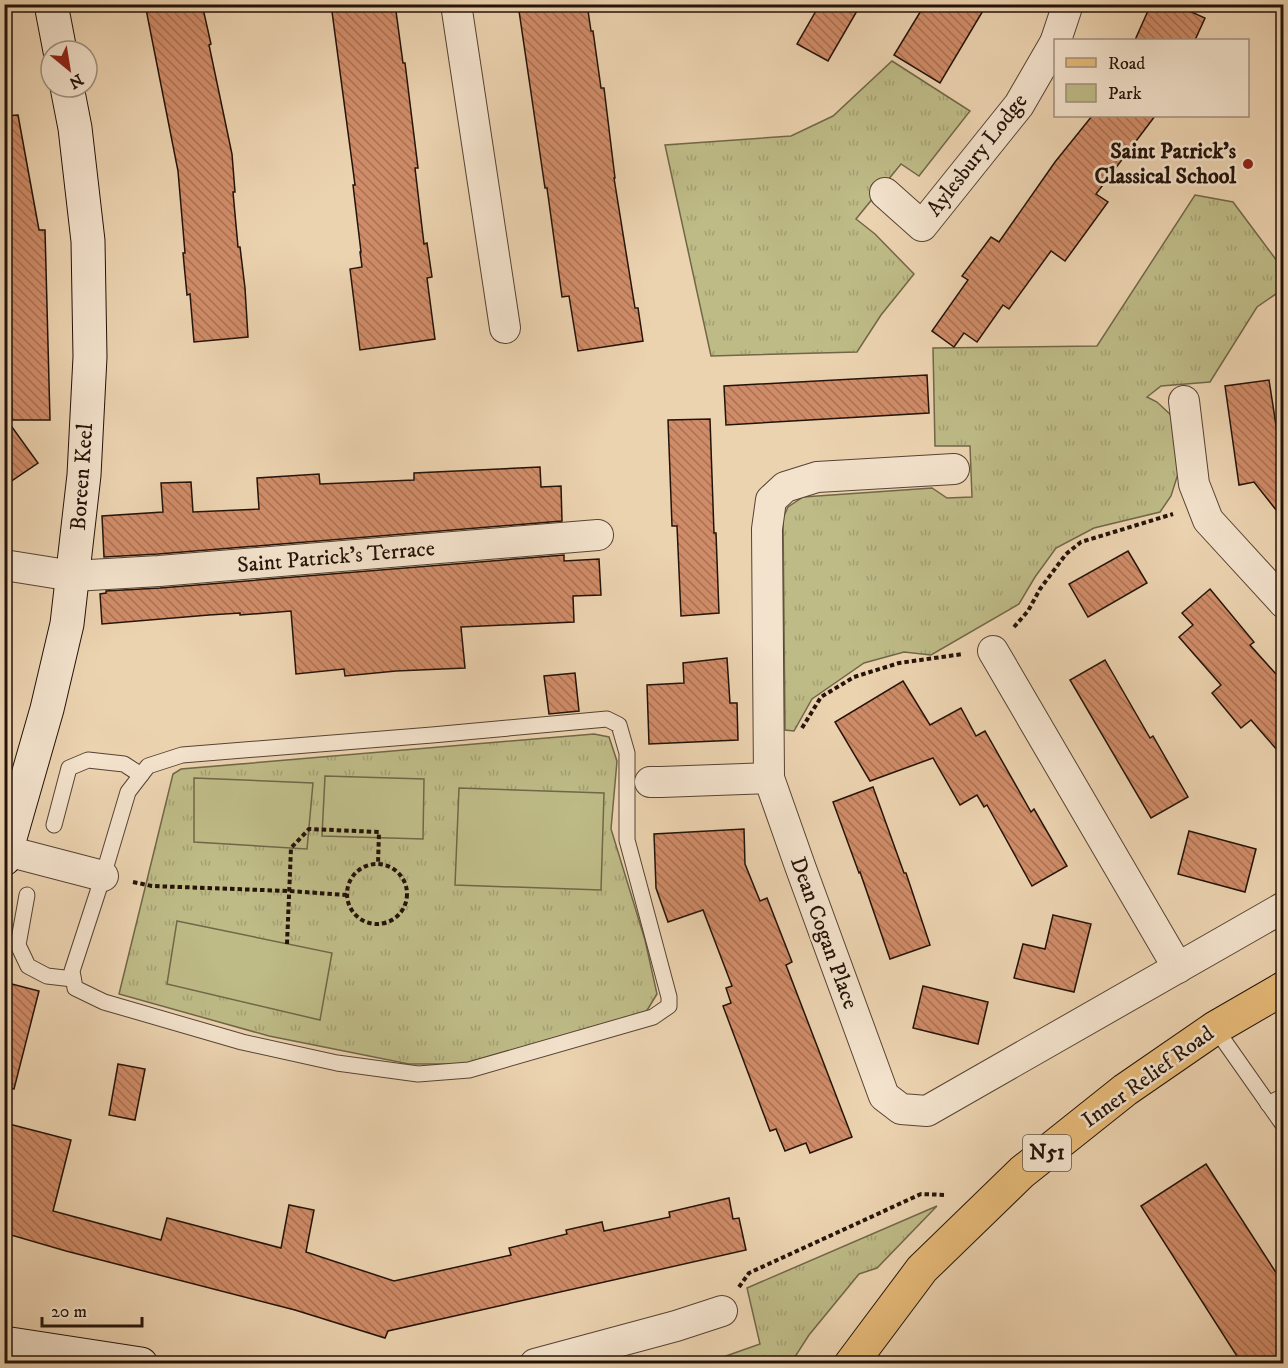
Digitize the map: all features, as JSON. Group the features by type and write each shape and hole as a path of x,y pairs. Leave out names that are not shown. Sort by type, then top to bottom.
{"main road":[{"name":"Inner Relief Road","path":"851,1364 922,1269 1022,1172 1125,1090 1215,1028 1284,988"}],"street":[{"path":"51,4 58,39"},
{"path":"456,4 505,328"},
{"name":"Aylesbury Lodge","path":"1057,39 1068,4"},
{"name":"Aylesbury Lodge","path":"885,193 922,226 1019,105 1054,44"},
{"name":"Boreen Keel","path":"6,855 68,624 84,475 90,357 88,241 75,128 69,99"},
{"path":"1184,401 1194,484 1208,520 1284,603"},
{"name":"Dean Cogan Place","path":"954,469 817,477 785,487 771,500 766,529 770,778 884,1096 901,1110 927,1111 1284,907"},
{"name":"Saint Patrick's Terrace","path":"4,565 73,576 598,535"},
{"path":"993,651 1178,968"},
{"path":"650,782 770,778"},
{"path":"6,855 103,876"},
{"path":"535,1364 676,1326 722,1311"},
{"path":"4,1343 141,1364"}],"lane":[{"path":"607,719 619,725 627,753 627,840 669,997 669,1006 653,1017 469,1070 418,1074 337,1063 242,1042 104,1002 75,988 72,971 103,876 128,792 148,766 182,755 607,719"},
{"path":"54,825 69,768 88,760 124,764 141,775"},
{"path":"27,896 18,945 28,966 47,975 73,979"},
{"path":"1215,1028 1284,1126"},
{"path":"1268,1104 1284,1096"}],"path":[{"path":"287,944 291,848 309,829 379,832 378,864"},
{"path":"378,864 388,866 403,878 407,886 408,897 400,915 382,924 372,924 354,914 347,895 353,877 360,870 368,865 378,864"},
{"path":"103,876 152,886 347,895"},
{"path":"722,1311 749,1273 921,1194 996,1198"}],"green space":[{"path":"892,61 970,111 919,176 901,164 856,219 875,234 914,274 881,315 857,352 711,356 665,145 791,136 833,116"},
{"path":"1195,195 1233,202 1283,269 1283,289 1257,307 1210,382 1161,386 1147,397 1157,402 1173,417 1184,455 1171,496 1160,512 1094,528 1056,548 1019,604 931,655 904,652 864,663 812,699 794,731 785,730 783,518 788,507 803,497 932,488 947,498 972,497 970,446 935,446 933,348 1097,346"},
{"path":"594,734 609,737 617,761 611,829 645,940 657,994 646,1012 465,1064 409,1064 269,1036 119,994 173,774 181,769"},
{"path":"325,776 424,779 423,839 322,836"},
{"path":"194,778 313,783 307,849 194,842"},
{"path":"459,788 604,793 601,890 455,885"},
{"path":"177,921 332,953 320,1020 167,984"},
{"path":"937,1206 877,1268 859,1274 809,1335 791,1363 706,1363 760,1344 747,1288"}],"building":[{"path":"145,4 202,4 232,154 235,192 233,192 238,247 240,247 245,288 248,337 194,342 190,294 187,295 183,253 185,253 178,171"},
{"path":"331,4 395,4 418,168 415,168 424,244 427,243 432,277 427,278 435,339 360,350 350,269 362,267 361,252 353,185 355,185"},
{"path":"518,4 587,4 601,88 604,88 614,178 635,308 638,308 643,341 578,351 569,296 562,297"},
{"path":"820,4 861,4 828,61 797,44"},
{"path":"925,4 987,4 940,83 894,55"},
{"path":"1151,4 1174,4 1205,18 1195,39 1135,39"},
{"path":"18,115 39,230 45,230 50,420 12,420 9,273 4,273 4,116"},
{"path":"1091,117 1154,117 1096,194 1108,202 1065,261 1051,251 1009,309 1003,305 977,342 964,333 954,347 932,331 968,280 962,276 991,237 999,242 1055,162"},
{"path":"927,375 929,413 726,425 724,386"},
{"path":"1269,380 1284,477 1284,520 1254,482 1239,485 1225,386"},
{"path":"4,416 38,463 4,486"},
{"path":"710,419 719,613 681,616 677,526 672,526 668,420"},
{"path":"540,467 541,487 561,486 562,521 104,557 102,516 163,512 161,483 191,482 193,512 259,509 257,478 319,474 320,484 414,480 414,473"},
{"path":"1128,551 1147,583 1088,617 1069,584"},
{"path":"564,555 564,561 599,559 601,595 573,596 574,622 461,627 465,668 345,676 344,669 296,674 291,611 102,624 100,594 106,591"},
{"path":"1210,589 1254,642 1250,645 1284,683 1284,758 1251,720 1241,728 1212,693 1221,685 1179,637 1193,625 1182,613"},
{"path":"727,658 730,703 737,703 738,740 649,744 647,685 684,683 683,663"},
{"path":"1105,660 1150,738 1153,736 1188,797 1151,818 1070,680"},
{"path":"575,673 579,711 549,714 544,676"},
{"path":"903,681 930,725 961,708 976,736 985,731 1031,812 1034,809 1067,866 1032,886 987,805 984,807 977,795 960,805 933,758 870,781 835,722"},
{"path":"873,787 904,873 906,873 930,945 890,959 833,802"},
{"path":"744,829 745,864 760,901 767,898 792,962 786,965 852,1137 810,1153 806,1143 785,1151 776,1129 770,1131 723,1006 731,1003 726,988 732,986 703,910 668,922 656,888 654,834"},
{"path":"1189,831 1256,849 1245,892 1178,874"},
{"path":"1053,915 1091,924 1074,992 1014,978 1023,944 1045,949"},
{"path":"4,982 39,991 14,1089 4,1088"},
{"path":"923,986 988,1002 978,1044 913,1028"},
{"path":"118,1064 145,1069 135,1120 109,1115"},
{"path":"9,1124 71,1140 53,1211 161,1240 167,1218 281,1248 289,1205 314,1210 306,1252 394,1281 511,1255 509,1248 567,1234 566,1230 602,1222 604,1231 670,1217 669,1212 729,1198 733,1219 739,1218 746,1250 388,1331 385,1338 295,1310 4,1233 4,1144"},
{"path":"1206,1164 1284,1285 1284,1364 1242,1364 1141,1206"}],"place":[{"name":"Saint Patrick's Classical School","path":"1248,164"}]}
